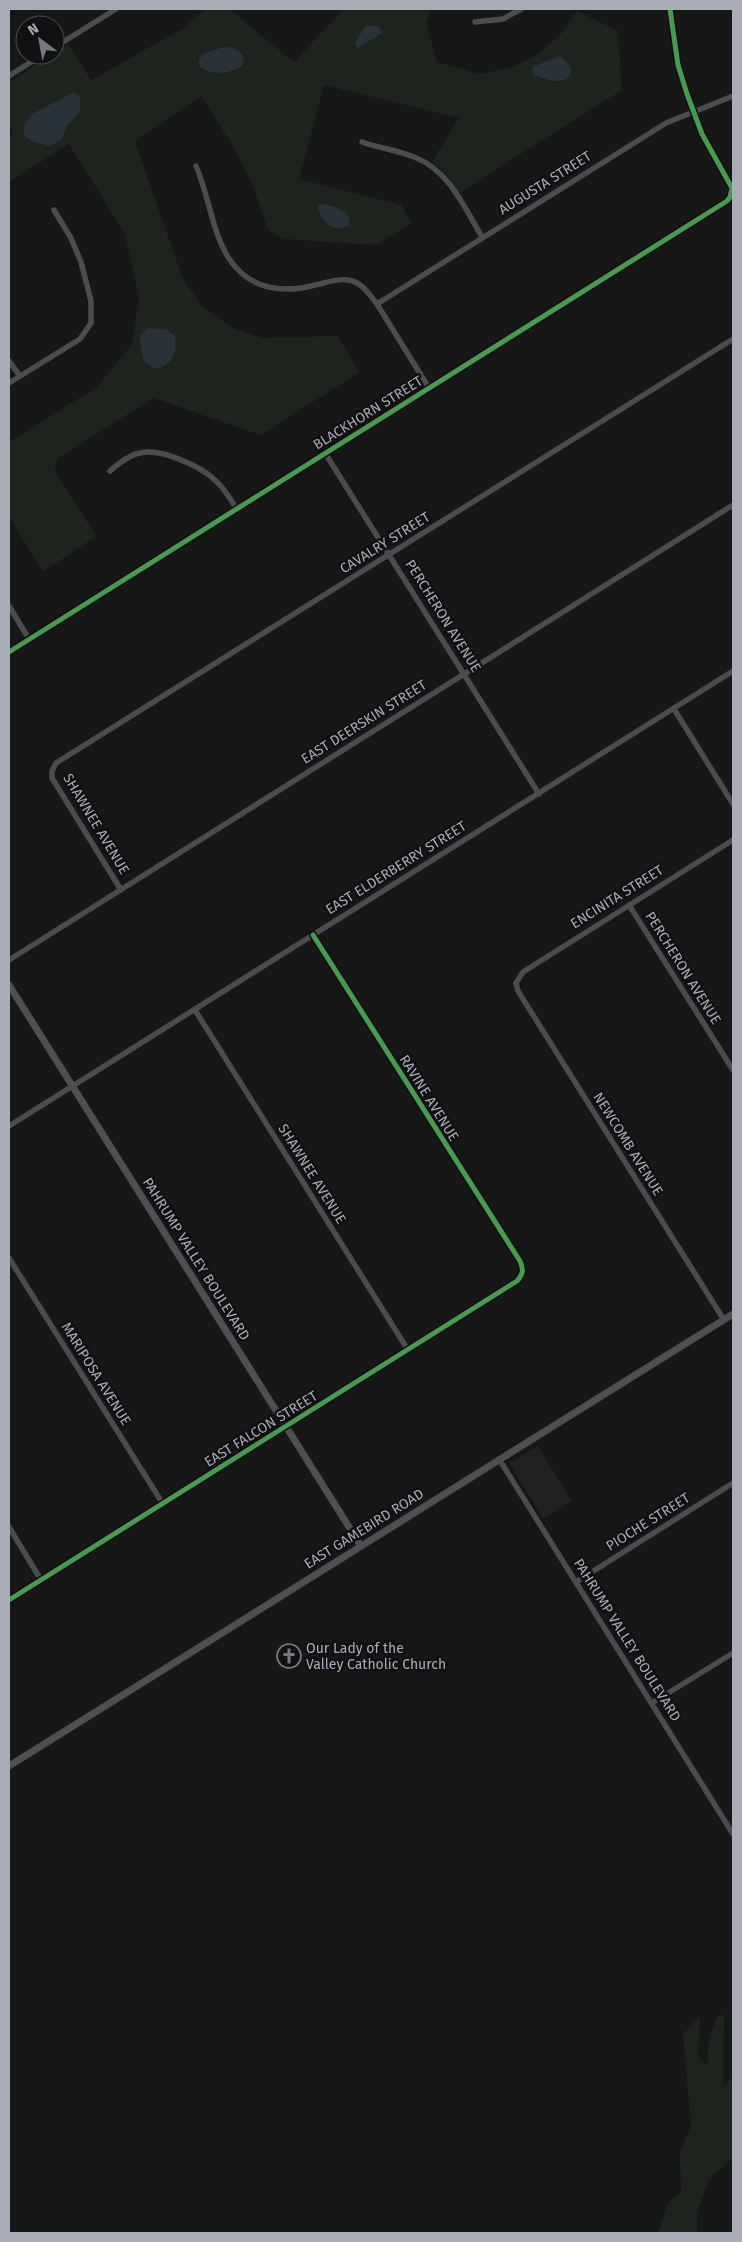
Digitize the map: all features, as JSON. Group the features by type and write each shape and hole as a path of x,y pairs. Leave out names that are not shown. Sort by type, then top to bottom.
{"main road":[{"name":"PAHRUMP VALLEY BOULEVARD","path":"9,985 361,1546"},
{"name":"EAST GAMEBIRD ROAD","path":"9,1766 733,1314"}],"street":[{"path":"65,41 116,9"},
{"path":"475,22 503,19 520,9"},
{"path":"670,9 678,65 693,111"},
{"path":"9,76 26,65"},
{"name":"AUGUSTA STREET","path":"377,304 648,133 693,111 733,96"},
{"name":"BLACKHORN STREET","path":"9,652 727,201 732,188 705,141 693,111"},
{"path":"362,142 416,157 438,171 454,190 482,238"},
{"path":"196,166 223,246 230,259 246,277 258,284 281,290 349,280 363,287 377,304 429,388"},
{"path":"9,383 80,339 91,323 91,301 81,262 71,238 54,210"},
{"name":"CAVALRY STREET","path":"52,771 56,763 390,556 733,339"},
{"path":"9,361 20,376"},
{"path":"110,470 139,453 164,454 208,474 226,492 236,508"},
{"name":"PERCHERON AVENUE","path":"325,453 539,794"},
{"name":"EAST DEERSKIN STREET","path":"9,960 733,505"},
{"path":"9,606 29,639"},
{"name":"EAST ELDERBERRY STREET","path":"9,1126 733,671"},
{"path":"674,708 733,804"},
{"name":"SHAWNEE AVENUE","path":"52,771 52,778 60,793 121,890"},
{"name":"ENCINITA STREET","path":"517,980 523,972 733,840"},
{"name":"PERCHERON AVENUE","path":"629,905 733,1070"},
{"name":"RAVINE AVENUE","path":"313,935 520,1262 523,1274"},
{"name":"NEWCOMB AVENUE","path":"517,980 518,991 724,1320"},
{"name":"SHAWNEE AVENUE","path":"195,1010 408,1350"},
{"name":"MARIPOSA AVENUE","path":"9,1258 163,1504"},
{"name":"EAST FALCON STREET","path":"9,1600 517,1282 523,1274"},
{"name":"PAHRUMP VALLEY BOULEVARD","path":"499,1460 652,1703 731,1824 733,1834"},
{"name":"PIOCHE STREET","path":"576,1582 733,1483"},
{"path":"9,1527 42,1580"},
{"path":"652,1703 733,1653"}],"shaded area":[{"path":"205,9 229,9 294,62 344,9 432,9 426,22 437,62 479,74 511,68 538,54 561,34 577,11 618,31 622,90 459,193 446,174 432,161 459,118 324,85 299,179 401,205 412,223 376,245 284,239 268,230 252,183 231,143 201,96 135,141 182,277 201,305 232,328 262,338 337,336 360,372 261,435 153,398 57,459 55,471 96,536 43,572 9,516 9,442 97,387 132,344 139,298 125,234 69,144 9,182 9,136 13,133 9,126 9,83 36,65 65,65 65,46 68,44 91,80 182,29"},
{"path":"366,25 379,27 382,33 358,48 355,43"},
{"path":"224,47 234,48 241,53 244,59 242,66 231,71 214,73 199,66 199,59 207,52"},
{"path":"559,56 569,65 571,73 566,79 555,81 534,75 532,72 533,67"},
{"path":"74,92 80,98 80,112 68,125 61,140 50,146 34,142 25,136 23,128 32,114"},
{"path":"320,204 340,209 350,218 349,225 338,228 329,226 320,214 318,208"},
{"path":"148,328 166,330 175,336 175,352 171,360 158,369 151,367 144,361 139,336"},
{"path":"538,1446 572,1501 543,1519 509,1463"},
{"path":"718,2015 724,2015 723,2086 733,2078 733,2158 709,2179 697,2213 697,2233 658,2233 668,2203 681,2192 680,2152 691,2126 683,2034 700,2016 698,2055 707,2067 709,2037"}],"cycle path":[{"path":"9,652 727,201 732,188 702,134 687,94 678,65 670,9"},
{"path":"9,1600 517,1281 522,1274 520,1261 313,935"}],"place":[{"name":"Our Lady of the Valley Catholic Church","path":"289,1656"}]}
